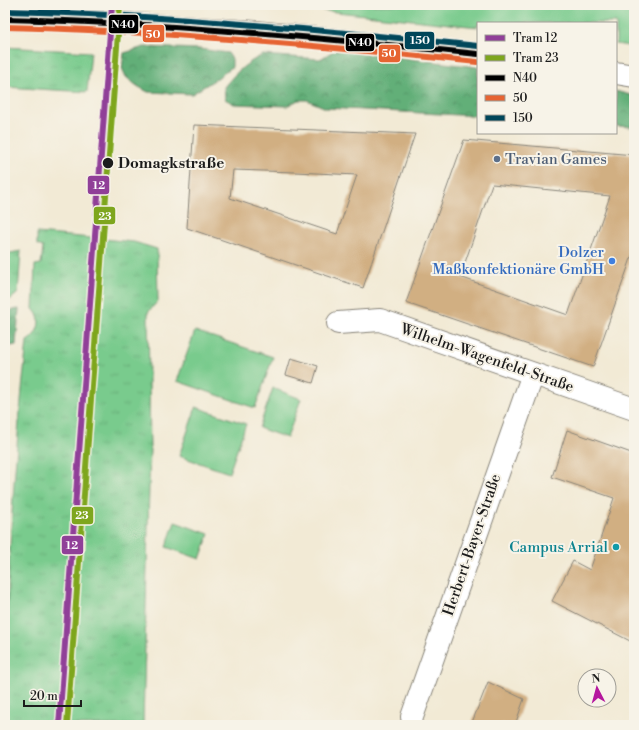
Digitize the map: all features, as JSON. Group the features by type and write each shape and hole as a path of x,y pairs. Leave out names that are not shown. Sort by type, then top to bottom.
{"street":[{"path":"5,19 146,24 302,35 477,54"},
{"path":"617,73 634,76"},
{"name":"Wilhelm-Wagenfeld-Straße","path":"338,323 380,320 634,410"},
{"name":"Herbert-Bayer-Straße","path":"410,722 533,374"}],"green space":[{"path":"271,5 634,5 634,47 617,44 617,22 477,22 477,27"},
{"path":"5,47 91,52 87,92 5,87"},
{"path":"144,47 200,49 228,53 232,59 232,67 192,94 148,92 137,86 126,77 122,68 124,53"},
{"path":"335,50 477,67 477,116 326,108 307,100 298,100 287,106 234,104 225,99 224,87 228,82 247,65 263,55 320,59"},
{"path":"617,91 634,96 634,127 617,126"},
{"path":"37,233 134,242 157,249 158,301 148,312 150,448 143,725 5,725 8,581 18,437 27,341 37,331 39,322 33,309 35,265 41,264 43,247 37,245"},
{"path":"21,251 18,293 11,299 5,300 5,254"},
{"path":"19,309 16,345 5,347 5,311"},
{"path":"195,331 273,357 255,408 177,381"},
{"path":"273,388 301,399 287,438 259,428"},
{"path":"196,407 246,424 229,473 179,456"},
{"path":"175,522 209,534 200,559 166,547"}],"building":[{"path":"194,125 415,134 363,288 187,228","holes":["233,170 357,175 337,234 230,198"]},
{"path":"464,140 634,155 634,250 593,367 406,303","holes":["492,184 610,196 568,315 460,277"]},
{"path":"291,358 318,366 313,383 286,375"},
{"name":"Campus Arrial","path":"567,430 634,454 634,643 552,601 573,561 590,570 614,498 552,477"},
{"path":"488,682 524,699 515,725 471,725"}],"tram line":[{"name":"12","path":"59,725 112,5"},
{"name":"23","path":"67,725 120,6"}],"transit line":[{"name":"150","path":"5,11 183,20 301,29 477,46"},
{"name":"N40","path":"5,19 182,28 301,37 477,54"},
{"name":"50","path":"5,27 182,36 300,45 477,62"}],"place":[{"name":"Travian Games","path":"497,159"},
{"name":"Domagkstraße","path":"108,163"},
{"name":"Dolzer Maßkonfektionäre GmbH","path":"612,261"},
{"name":"Campus Arrial","path":"616,547"}]}
